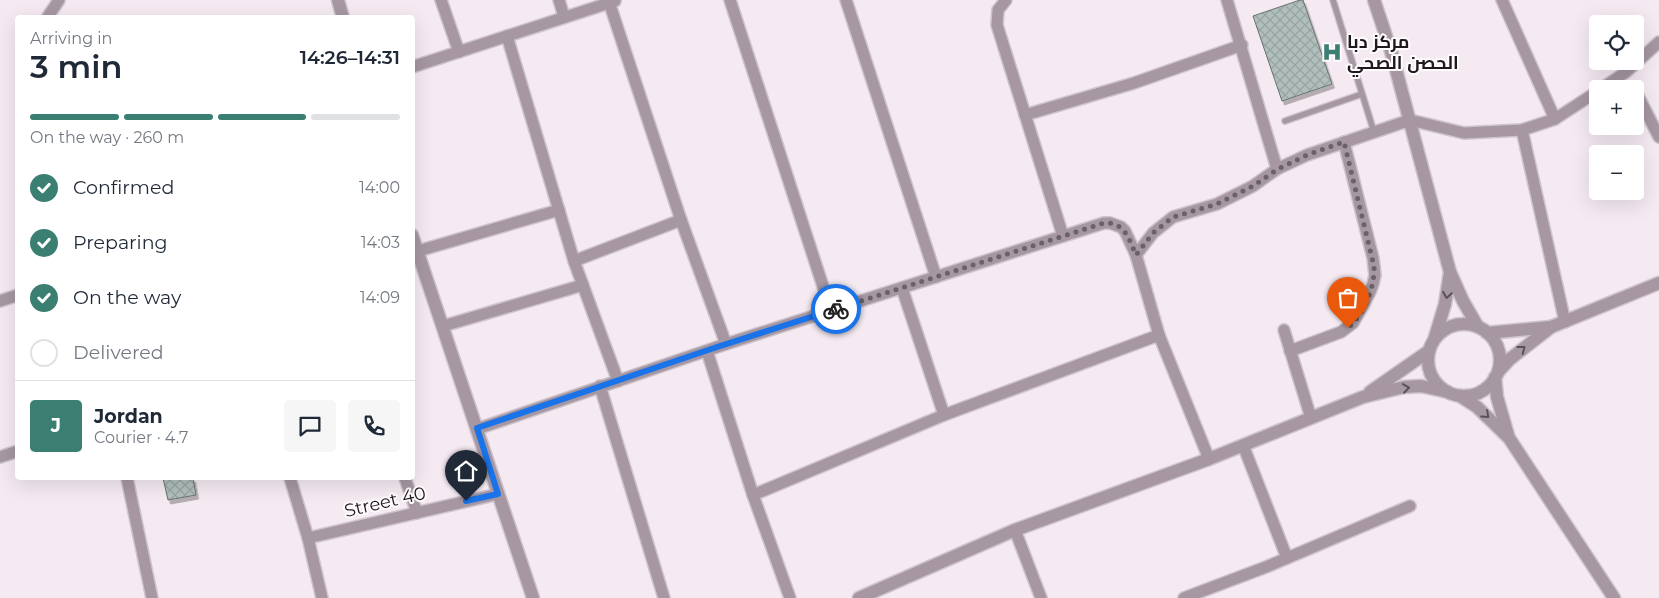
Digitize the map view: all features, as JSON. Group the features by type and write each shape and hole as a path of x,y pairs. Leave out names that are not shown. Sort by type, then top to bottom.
{"street":[{"path":"49,15 58,0"},
{"path":"338,0 342,15"},
{"path":"441,0 459,52"},
{"path":"559,0 564,17"},
{"path":"730,0 831,311"},
{"path":"846,0 936,277"},
{"path":"1006,0 998,10 997,25 1063,236"},
{"path":"1227,0 1278,169"},
{"path":"859,598 1015,530 1209,459 1363,397 1404,387 1420,386 1454,394 1472,395 1482,391 1491,384 1500,363 1499,352 1494,341 1482,330 1463,301 1450,272 1391,50 1374,0"},
{"path":"1502,0 1555,119"},
{"path":"415,66 613,1 681,220 726,344"},
{"path":"507,36 574,261 618,381"},
{"path":"1614,80 1626,72 1659,42"},
{"path":"1025,115 1134,83 1242,45"},
{"path":"1626,72 1630,80"},
{"path":"1136,255 1153,233 1173,217 1217,204 1253,186 1278,169 1307,155 1344,142 1410,120 1464,133 1522,130 1555,119 1589,97"},
{"path":"1644,107 1659,137"},
{"path":"1522,130 1565,322"},
{"path":"1290,351 1348,328 1358,317 1373,284 1373,258 1344,142"},
{"path":"533,598 443,326 417,256 559,210"},
{"path":"574,261 681,220"},
{"path":"477,428 726,344 1104,223 1116,224 1125,231 1136,255 1159,335 1209,459"},
{"path":"1450,272 1445,304 1428,363 1431,375 1438,385 1483,413 1509,438 1614,598"},
{"path":"1509,438 1497,397 1496,375 1510,359 1551,328 1659,282"},
{"path":"443,326 583,285"},
{"path":"902,288 944,415"},
{"path":"0,301 15,296"},
{"path":"1363,397 1432,345 1443,331 1454,326 1466,324 1482,330 1551,328"},
{"path":"1284,330 1311,418"},
{"path":"753,494 944,415 1159,335"},
{"path":"707,351 753,494 790,598"},
{"path":"600,386 664,598"},
{"path":"1244,445 1287,558"},
{"path":"0,457 15,453"},
{"path":"127,480 152,598"},
{"path":"291,480 308,538 322,598"},
{"path":"406,480 416,513"},
{"name":"Street 40","path":"308,538 498,494"},
{"path":"1184,598 1287,558 1410,506"},
{"path":"1015,530 1041,598"}],"lane":[{"path":"1333,0 1374,132"},
{"path":"1285,121 1362,94"}],"building":[{"path":"1303,0 1332,84 1282,101 1253,16"},
{"path":"163,480 193,480 196,495 168,500"}],"way so far":[{"path":"836,309 1104,223 1116,224 1125,231 1136,255 1153,233 1173,217 1217,204 1253,186 1278,169 1307,155 1344,142 1374,266 1373,284 1370,292 1358,317 1348,328"}],"place":[{"name":"مركز دبا الحصن الصحي","path":"1332,52"}],"route":[{"path":"466,501 498,494 477,428 836,309"}]}
